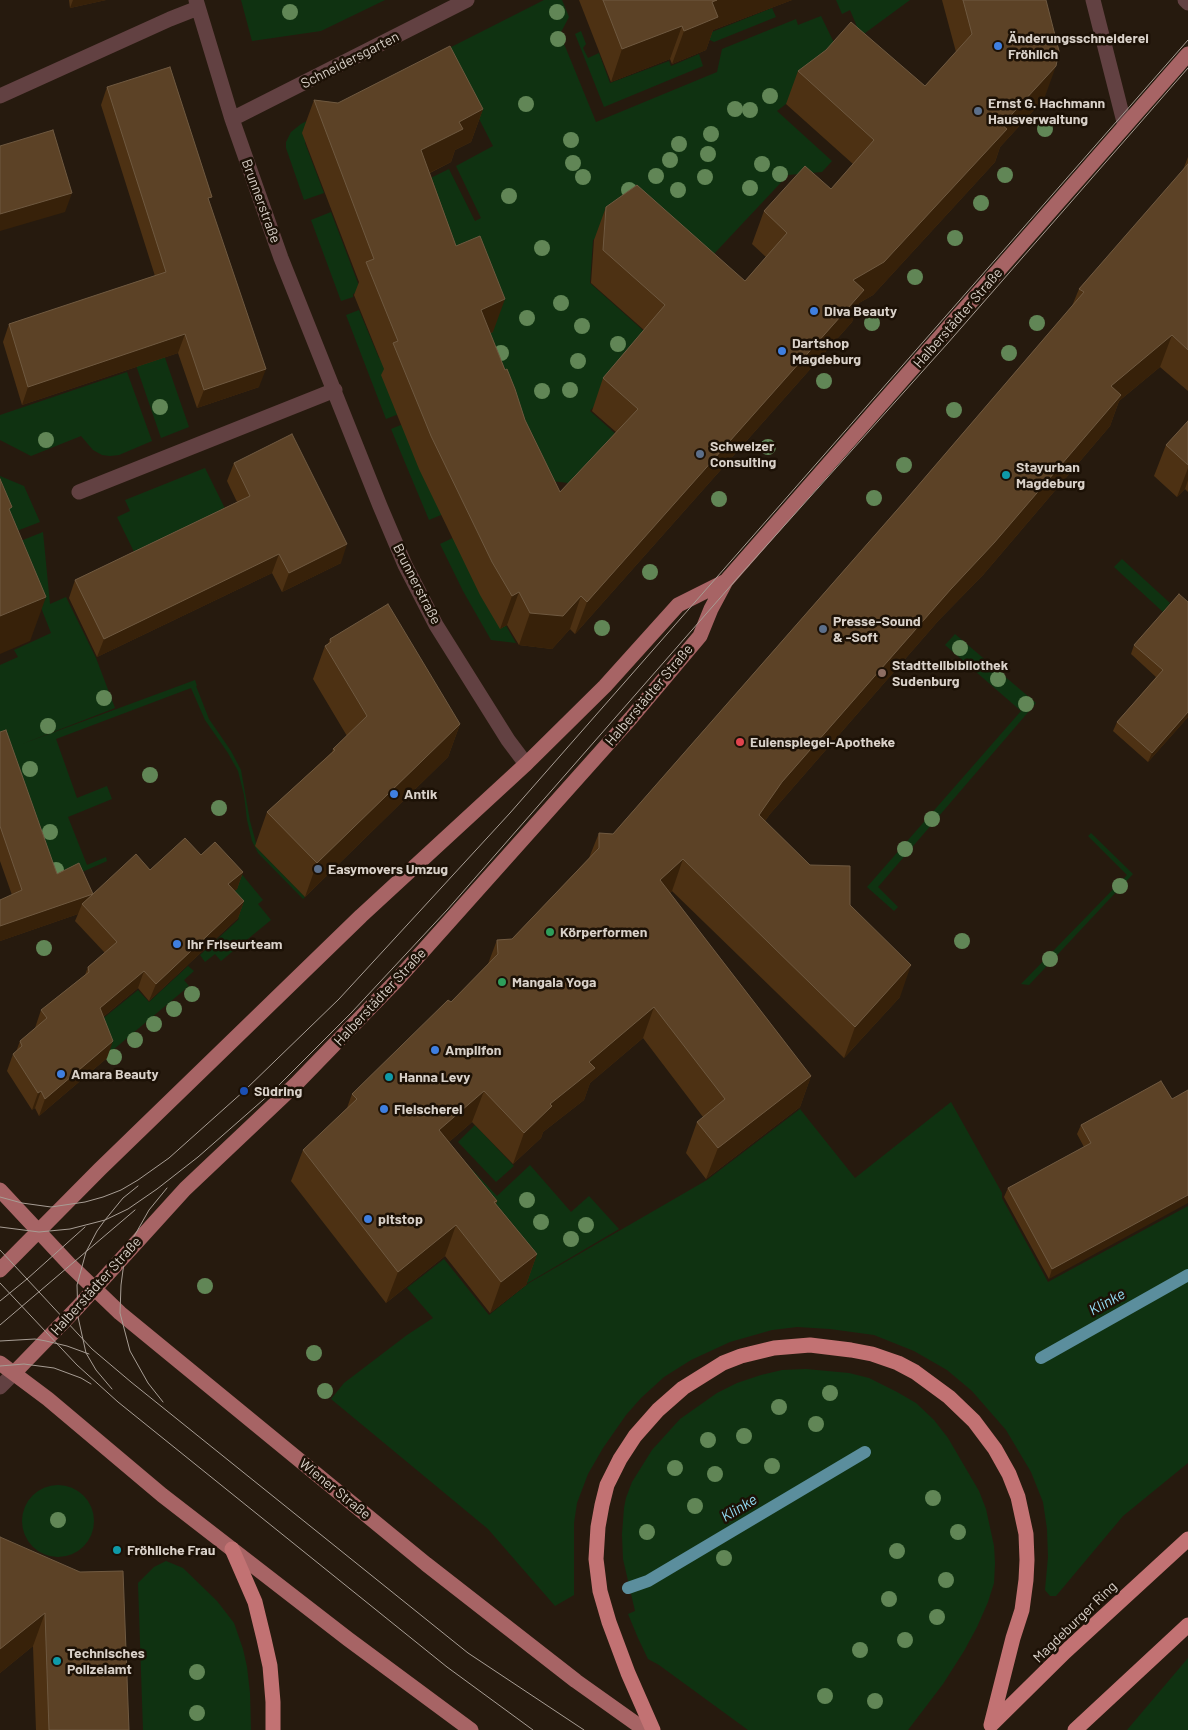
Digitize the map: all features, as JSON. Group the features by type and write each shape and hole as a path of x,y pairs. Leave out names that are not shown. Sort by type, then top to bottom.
{"highway":[{"path":"653,1730 628,1674 600,1591 596,1559 598,1527 608,1485 620,1459 635,1436 670,1398 724,1363 741,1356 791,1346 810,1345 872,1354 898,1363 931,1383 949,1397 974,1422 996,1449 1012,1482 1020,1505 1027,1548 1025,1595 989,1728"},
{"name":"Magdeburger Ring","path":"989,1728 1072,1646 1188,1539"},
{"path":"232,1549 255,1602 264,1639 270,1666 273,1730"},
{"path":"1075,1730 1188,1625"}],"main road":[{"name":"Halberstädter Straße","path":"14,1373 185,1189 296,1084 397,980 573,784 700,636 726,580 1188,54"},
{"name":"Halberstädter Straße","path":"0,1270 100,1169 362,916 526,764 605,686 678,605 726,580"},
{"path":"0,1190 39,1232"},
{"name":"Wiener Straße","path":"39,1232 94,1289 128,1320 426,1564 576,1681 645,1730"},
{"path":"0,1363 232,1549 348,1639 471,1730"}],"street":[{"name":"Schneidersgarten","path":"232,119 467,0"},
{"path":"1093,0 1125,126"},
{"path":"1184,0 1188,3"},
{"name":"Brunnerstraße","path":"0,96 170,19 197,4 232,119 281,258 405,565 424,602 508,740 526,764"},
{"path":"78,492 335,390"},
{"name":"Halberstädter Straße","path":"0,1387 14,1373"}],"green space":[{"path":"241,0 385,0 321,31 252,41"},
{"path":"544,0 562,0 569,17 560,34 596,122 717,72 722,49 796,19 798,25 821,16 839,53 814,82 777,111 832,161 822,172 788,175 712,256 625,217 593,240 590,283 683,366 615,383 590,411 628,445 585,485 526,478 406,190 449,169 475,221 481,218 456,166 493,146 475,111 392,77"},
{"path":"836,0 910,0 861,36 850,10 842,14"},
{"path":"772,8 776,17 714,42 702,36"},
{"path":"581,31 586,44 583,48 588,58 599,53 610,83 669,61 671,66 699,54 703,66 604,107 575,34"},
{"path":"375,86 306,141 305,143 324,193 304,200 286,148 286,142 291,132 301,124"},
{"path":"331,212 361,291 353,294 353,297 341,301 311,220"},
{"path":"145,300 189,427 161,438 117,310"},
{"path":"359,310 379,358 382,357 404,412 386,419 346,315"},
{"path":"127,372 152,441 119,455 110,456 102,455 93,450 81,436 31,456 0,440 0,415"},
{"path":"408,422 448,512 429,520 391,429"},
{"path":"205,468 240,539 139,562 117,517 130,511 125,500"},
{"path":"0,476 24,486 40,522 1,537"},
{"path":"43,532 50,604 66,597 96,658 115,708 22,744 195,680 209,719 231,751 241,770 256,843 260,851 305,897 303,899 258,853 252,841 238,771 205,720 191,688 56,739 77,798 107,786 112,799 68,817 87,865 106,857 107,861 71,877 51,890 0,744 0,665 18,657 14,650 51,633 40,605 33,607 8,546"},
{"path":"459,535 478,577 516,643 491,640 463,591 440,544"},
{"path":"1122,559 1170,603 1163,612 1114,567"},
{"path":"955,634 1036,703 878,887 898,907 894,911 867,887 1021,711 945,645"},
{"path":"1091,833 1133,874 1029,985 1021,984 1127,875 1088,836"},
{"path":"221,849 263,900 258,904 271,920 221,961 215,954 205,962 200,955 239,919 224,901 238,888 210,858"},
{"path":"188,966 194,971 184,980 189,986 107,1055 95,1025 138,990 149,1002"},
{"path":"951,1102 1002,1193 1002,1198 1048,1282 1188,1206 1188,1463 1123,1516 1056,1596 1050,1596 1045,1590 1048,1557 1047,1529 1043,1502 1031,1472 1006,1430 972,1391 947,1370 914,1351 874,1335 797,1327 772,1330 730,1342 691,1360 664,1377 626,1415 588,1474 577,1503 574,1523 574,1595 555,1606 488,1529 331,1399 344,1383 407,1335 433,1318 407,1288 444,1259 489,1315 529,1283 707,1180 800,1109 855,1178"},
{"path":"475,1125 514,1166 496,1182 458,1142"},
{"path":"448,1144 497,1196 530,1165 571,1212 589,1196 619,1229 526,1284"},
{"path":"806,1369 849,1373 869,1378 916,1403 934,1420 948,1438 979,1491 986,1509 994,1546 995,1563 994,1583 988,1602 964,1651 943,1684 908,1730 748,1730 648,1659 628,1614 635,1611 623,1559 624,1508 632,1482 652,1450 680,1419 717,1393 737,1383 761,1375 782,1370"},
{"path":"58,1485 78,1491 88,1501 94,1521 88,1541 78,1551 58,1557 38,1551 28,1541 22,1521 28,1501 38,1491"},
{"path":"166,1561 183,1568 217,1601 234,1623 247,1667 251,1730 143,1730 138,1583 154,1567"},
{"path":"1188,1658 1188,1730 1127,1730"}],"building":[{"path":"603,0 717,0 712,2 718,17 684,31 682,26 622,49"},
{"path":"963,0 1046,0 1059,51 1056,66 1002,125 1007,129 884,262 853,280 864,290 587,602 581,596 563,616 530,613 519,592 512,596 492,562 431,436 393,343 398,341 366,262 374,259 314,100 338,103 450,46 483,109 459,122 463,129 421,150 456,246 480,236 505,299 481,310 505,370 507,369 515,389 525,420 560,492 638,409 603,378 665,305 603,250 606,207 637,185 745,281 787,233 764,211 805,166 831,189 874,140 798,71 826,50 851,22 925,86 972,34"},
{"path":"170,67 212,197 208,198 266,369 204,390 185,334 28,387 9,324 166,272 107,87"},
{"path":"53,130 72,193 0,214 0,146"},
{"path":"1188,164 1188,350 1172,335 1111,386 1121,395 994,543 951,589 782,782 759,815 810,865 850,866 850,905 911,965 855,1027 683,859 660,880 811,1076 718,1148 697,1122 725,1099 654,1007 589,1062 595,1068 550,1104 552,1106 524,1133 484,1091 439,1130 537,1254 501,1282 456,1225 398,1272 303,1150 357,1099 352,1094 448,1000 451,1002 498,954 497,940 512,939 599,848 599,833 613,834 904,502 1084,292 1079,289"},
{"path":"1188,421 1188,465 1166,445"},
{"path":"292,434 347,544 289,573 279,554 104,639 75,580 250,496 234,463"},
{"path":"0,479 12,507 9,509 46,597 0,616"},
{"path":"1179,594 1188,602 1188,712 1152,753 1117,722 1163,670 1134,645"},
{"path":"388,604 460,724 317,863 267,812 335,750 333,749 367,716 325,646 331,642 330,639"},
{"path":"6,730 57,874 79,863 93,894 0,926 0,900 22,890 0,826 0,732"},
{"path":"185,838 201,855 215,842 243,872 228,884 244,901 156,984 144,971 100,1008 113,1041 45,1099 41,1091 38,1093 13,1054 22,1046 20,1041 47,1018 41,1010 89,972 88,967 117,942 82,904 136,854 150,870"},
{"path":"1161,1081 1172,1099 1188,1090 1188,1195 1052,1269 1008,1188 1091,1143 1081,1125"},
{"name":"Technisches Polizeiamt","path":"0,1537 80,1572 123,1571 129,1730 49,1730 45,1613 0,1649"}],"waterway":[{"name":"Klinke","path":"1041,1358 1188,1275"},
{"name":"Klinke","path":"628,1588 648,1581 865,1452"}],"tram line":[{"path":"0,1197 22,1203 51,1207 85,1202 121,1190 169,1158 244,1091 339,999 510,813 1188,40"},
{"path":"0,1227 39,1232 70,1229 105,1220 128,1209 198,1157 271,1093 352,1012 447,910 1188,68"},
{"path":"112,1389 96,1370 86,1353 78,1317 77,1285 86,1252 97,1231 123,1198 138,1186"},
{"path":"163,1402 148,1383 130,1351 120,1313 125,1255 149,1210 167,1188"},
{"path":"0,1325 135,1210"},
{"path":"0,1301 85,1227"},
{"path":"0,1250 92,1349 131,1382 468,1653 584,1730"},
{"path":"0,1283 77,1365 118,1402 447,1667 533,1730"},
{"path":"0,1341 35,1339 67,1346 89,1354"},
{"path":"0,1366 24,1364 54,1368 81,1378 91,1384"}],"place":[{"name":"Änderungsschneiderei Fröhlich","path":"998,46"},
{"name":"Ernst G. Hachmann Hausverwaltung","path":"978,111"},
{"name":"Diva Beauty","path":"814,311"},
{"name":"Dartshop Magdeburg","path":"782,351"},
{"name":"Schweizer Consulting","path":"700,454"},
{"name":"Stayurban Magdeburg","path":"1006,475"},
{"name":"Presse-Sound & -Soft","path":"823,629"},
{"name":"Stadtteilbibliothek Sudenburg","path":"882,673"},
{"name":"Eulenspiegel-Apotheke","path":"740,742"},
{"name":"Antik","path":"394,794"},
{"name":"Easymovers Umzug","path":"318,869"},
{"name":"Körperformen","path":"550,932"},
{"name":"Ihr Friseurteam","path":"177,944"},
{"name":"Mangala Yoga","path":"502,982"},
{"name":"Amplifon","path":"435,1050"},
{"name":"Amara Beauty","path":"61,1074"},
{"name":"Hanna Levy","path":"389,1077"},
{"name":"Südring","path":"244,1091"},
{"name":"Fleischerei","path":"384,1109"},
{"name":"pitstop","path":"368,1219"},
{"name":"Fröhliche Frau","path":"117,1550"},
{"name":"Technisches Polizeiamt","path":"57,1661"}]}
